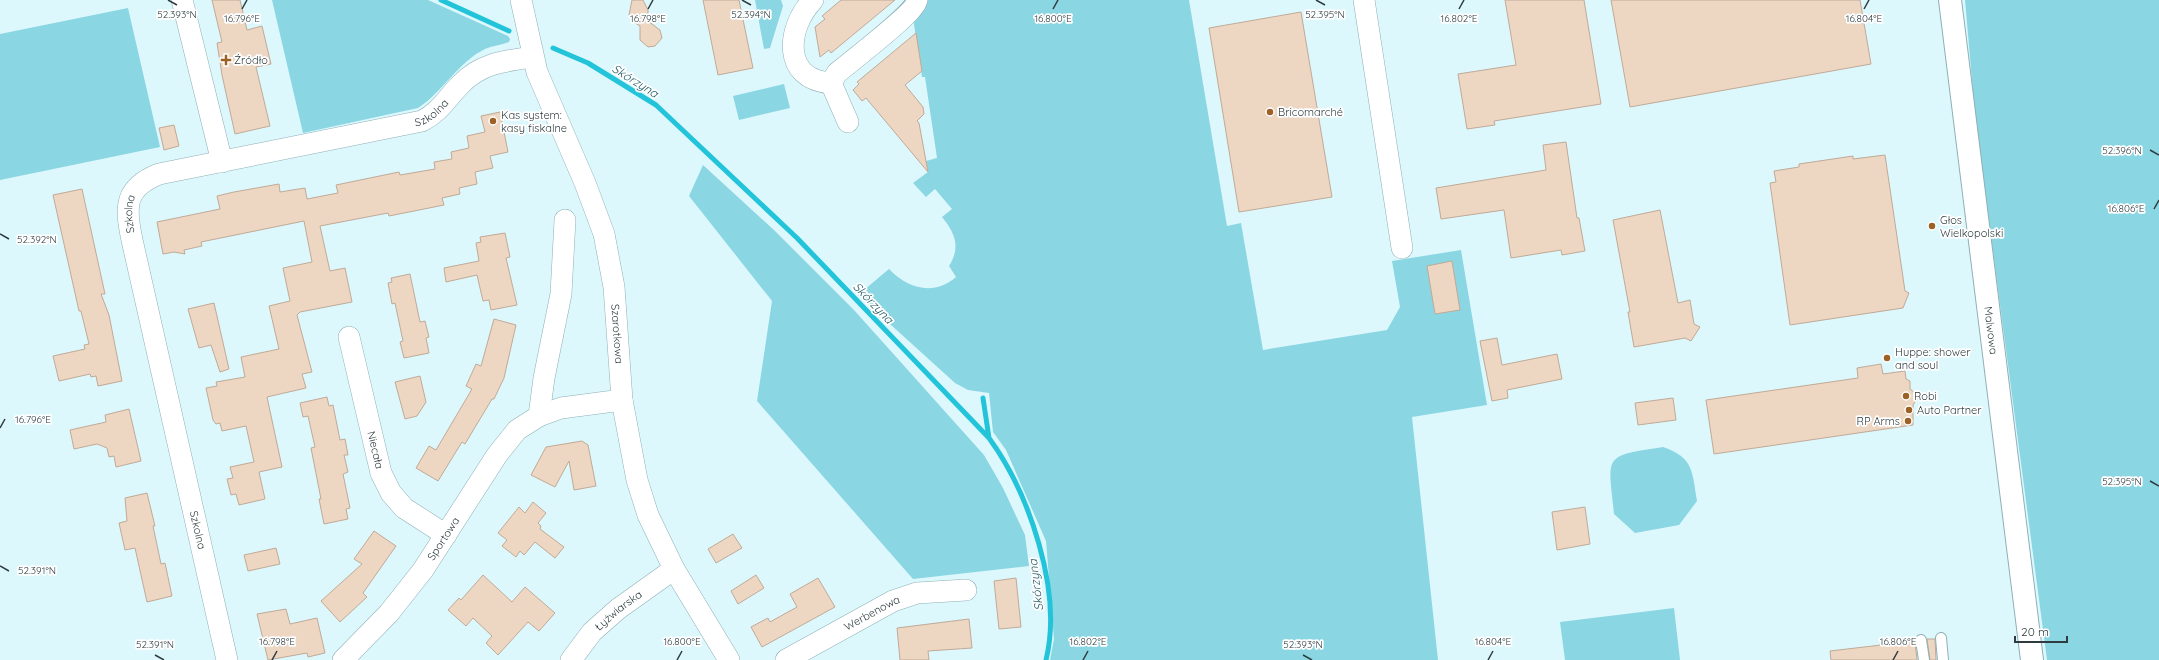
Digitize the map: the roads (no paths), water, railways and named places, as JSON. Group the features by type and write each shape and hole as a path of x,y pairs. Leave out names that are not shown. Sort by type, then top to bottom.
{"street":[{"path":"182,0 222,162"},
{"name":"Szarotkowa","path":"521,0 533,57 544,88 585,183 604,234 614,287 622,400 637,480 648,515 674,569 729,660"},
{"path":"814,0 801,14 796,25 793,50 804,73 811,80 831,83"},
{"path":"831,83 837,73 902,19 917,4 917,0"},
{"path":"1364,0 1402,248"},
{"name":"Malwowa","path":"1950,0 2032,660"},
{"name":"Szkolna","path":"227,660 127,215 129,201 135,190 147,179 159,174 422,121 442,108 459,86 470,75 482,67 496,62 533,57"},
{"path":"831,83 848,122"},
{"path":"539,416 544,378 561,294 565,220"},
{"name":"Niecała","path":"349,337 381,473 388,486 404,508 446,535"},
{"name":"Sportowa","path":"343,660 390,613 423,570 497,455 517,430 539,416 561,408 622,400"},
{"name":"Łyżwiarska","path":"571,660 592,632 618,608 674,569"},
{"name":"Werbenowa","path":"786,660 894,601 917,594 966,590"}],"lane":[{"path":"1941,638 1943,660"},
{"path":"1921,640 1924,660"}],"waterway":[{"name":"Skórzyna","path":"441,0 509,31"},
{"name":"Skórzyna","path":"553,48 588,63 656,105 797,238 989,438 1004,460 1017,486 1029,514 1039,544 1046,574 1050,604 1050,633 1046,660"},
{"path":"983,398 989,438"}],"place":[{"name":"Źródło","path":"226,60"},
{"name":"Bricomarché","path":"1270,112"},
{"name":"Kas system: kasy fiskalne","path":"493,121"},
{"name":"Głos Wielkopolski","path":"1932,226"},
{"name":"Huppe: shower and soul","path":"1887,358"},
{"name":"Robi","path":"1906,396"},
{"name":"Auto Partner","path":"1909,410"},
{"name":"RP Arms","path":"1908,421"}]}
